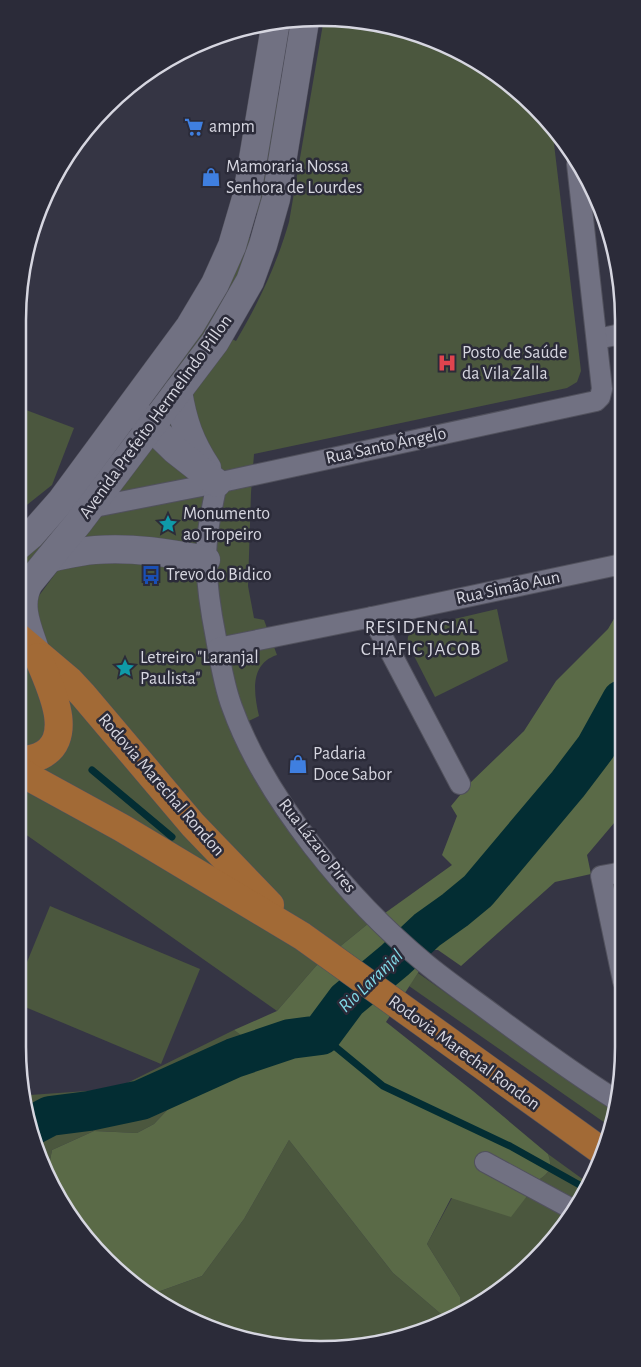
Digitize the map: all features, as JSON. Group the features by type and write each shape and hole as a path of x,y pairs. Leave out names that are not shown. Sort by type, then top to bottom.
{"main road":[{"name":"Avenida Prefeito Hermelindo Pillon","path":"26,588 215,342 250,281 276,199 304,27"},
{"name":"Avenida Prefeito Hermelindo Pillon","path":"26,539 61,501 132,406 190,326 215,284 232,246 247,195 274,30"},
{"path":"269,61 298,66"},
{"path":"240,222 268,228"},
{"path":"178,391 184,424 190,438 217,483"},
{"path":"132,406 151,427 187,460 217,483"},
{"path":"50,558 79,552 118,549 149,551 206,560"},
{"path":"26,759 41,756 52,746 58,734 59,725 57,708 27,645"},
{"name":"Rodovia Marechal Rondon","path":"27,645 70,681 90,702 192,825 302,936"},
{"name":"Rodovia Marechal Rondon","path":"26,774 122,828 302,936 596,1148"}],"street":[{"path":"579,180 596,340 615,335"},
{"name":"Rua Santo Ângelo","path":"89,508 217,483 596,401 600,397 602,389 596,340"},
{"name":"Rua Lázaro Pires","path":"217,483 207,537 206,560 209,599 218,648 232,706 248,741 274,789 317,851 387,928 425,963 546,1053 610,1096"},
{"name":"Rua Simão Aun","path":"218,648 372,618 615,566"},
{"path":"372,618 460,784"},
{"path":"615,874 602,876 615,941"},
{"path":"486,1162 567,1206"}],"shaded area":[{"path":"323,26 359,29 397,36 451,57 484,76 515,99 554,141 581,371 577,382 567,388 254,454 248,586 254,618 264,620 277,655 268,659 258,672 255,689 259,716 232,729 369,923 316,966 277,1011 26,835 26,613 230,338 236,341 252,313 273,268 289,222"},
{"path":"278,96 280,98 261,211 258,213 256,210 275,98"},
{"path":"249,238 252,238 241,270 218,316 149,407 148,403 237,268"},
{"path":"26,410 74,428 52,485 26,506"},
{"path":"56,526 58,527 26,565 26,551"},
{"path":"497,609 508,661 435,697 409,646 409,633 416,628"},
{"path":"615,617 615,822 587,855 591,874 555,882 461,966 438,950 433,950 386,1022 548,1154 550,1165 548,1171 511,1217 451,1198 427,1244 460,1297 460,1305 441,1314 393,1273 289,1140 244,1219 202,1276 158,1292 141,1280 99,1241 76,1210 50,1161 52,1150 94,1131 137,1133 154,1124 171,1106 242,1073 235,1059 242,1036 234,1030 277,1011 316,966 369,923 372,926 385,913 452,865 442,855 457,816 451,806 470,783 524,731 556,681 608,629"},
{"path":"50,906 200,969 161,1064 26,1007 26,964"},
{"path":"418,973 589,1095 608,1107 605,1123 409,986"},
{"path":"234,1030 242,1036 235,1059 242,1073 171,1106 154,1124 137,1133 94,1131 52,1150 50,1161 36,1123 31,1095 115,1089"},
{"path":"234,1058 200,1081 143,1105 104,1115 95,1121 81,1099 140,1090 207,1069"},
{"path":"289,1140 393,1273 441,1314 397,1331 378,1335 340,1340 301,1340 263,1335 226,1325 190,1310 158,1292 202,1276 244,1219"},
{"path":"548,1154 583,1179 565,1210 542,1241 515,1268 484,1291 460,1305 460,1297 427,1244 452,1198 540,1179 550,1168"}],"waterway":[{"name":"Rio Laranjal","path":"36,1123 50,1116 89,1111 141,1100 234,1058 290,1039 321,1035 347,1000 395,960 427,930 478,891 568,784 596,747 615,713"},
{"path":"92,770 172,837"},
{"path":"321,1035 383,1086 510,1146 580,1185"}],"place":[{"name":"ampm","path":"194,127"},
{"name":"Mamoraria Nossa Senhora de Lourdes","path":"211,177"},
{"name":"Posto de Saúde da Vila Zalla","path":"447,363"},
{"name":"Monumento ao Tropeiro","path":"168,524"},
{"name":"Trevo do Bidico","path":"151,575"},
{"name":"Letreiro \"Laranjal Paulista\"","path":"125,668"},
{"name":"Padaria Doce Sabor","path":"298,764"}],"district":[{"name":"RESIDENCIAL CHAFIC JACOB","path":"421,638"}]}
